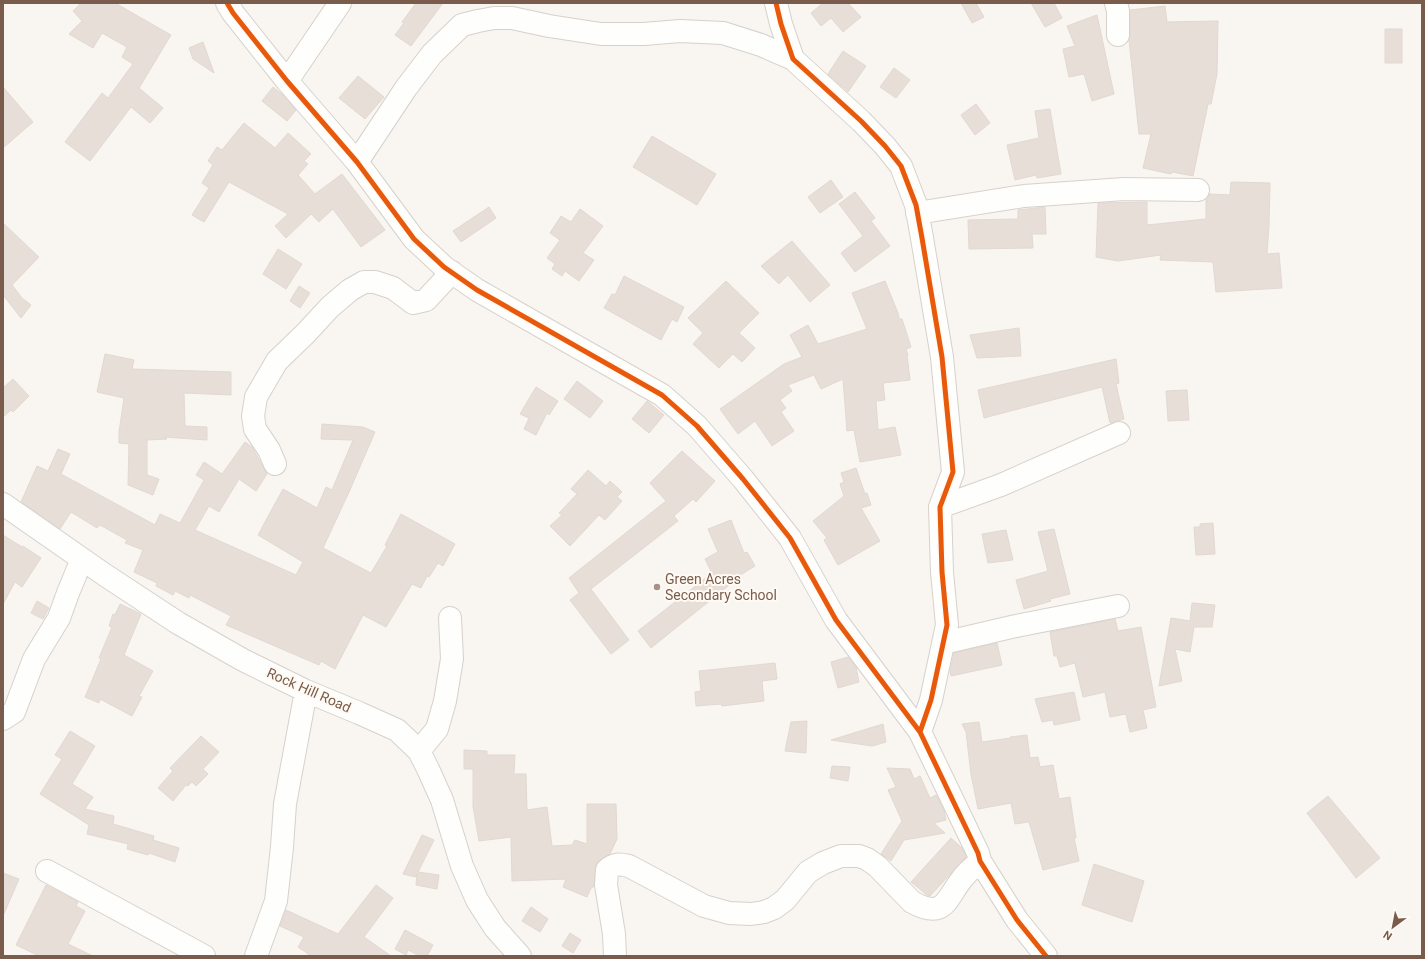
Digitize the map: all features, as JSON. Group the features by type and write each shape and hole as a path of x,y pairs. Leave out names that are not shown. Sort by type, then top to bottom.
{"street":[{"path":"227,3 234,14 288,81 357,162 414,239 444,267 477,290 662,395 697,426 743,479 790,538 836,620 920,732 980,861 1017,920 1046,956"},
{"path":"288,81 340,3"},
{"path":"776,3 792,59"},
{"path":"1116,3 1118,11 1118,35"},
{"path":"357,162 406,88 432,54 462,25 494,18 512,18 549,26 601,34 644,34 680,31 723,33 761,45 792,59 861,121 885,146 901,166 916,205 942,357 952,472 940,507 942,572 947,625 931,700 920,732"},
{"path":"917,214 1024,196 1124,189 1198,190"},
{"path":"275,464 269,450 255,429 253,416 256,397 276,361 350,290 364,282 375,282 393,288 413,303 426,300 452,272"},
{"path":"940,507 1001,485 1119,433"},
{"name":"Rock Hill Road","path":"3,504 178,623 243,660 306,691 397,730 419,751 442,800 462,866 477,900 495,928 520,956"},
{"path":"3,719 14,712 34,659 59,618 82,559"},
{"path":"944,643 1016,626 1118,606"},
{"path":"419,751 436,729 445,701 452,659 450,618"},
{"path":"256,956 276,901 285,804 306,691"},
{"path":"615,956 614,934 606,885 607,870 613,865 619,864 629,866 704,906 729,913 751,914 764,912 774,908 785,900 808,872 823,863 841,856 859,856 867,859 877,866 912,902 919,906 931,908 940,907 945,904 962,879 980,861"},
{"path":"46,871 204,956"}],"building":[{"path":"81,3 115,3 171,35 139,88 163,108 150,123 131,107 90,161 65,142 102,93 108,98 133,64 122,57 127,47 102,33 93,48 69,34 82,21 73,11"},
{"path":"416,3 443,3 411,46 395,35 404,23 402,22"},
{"path":"823,3 848,3 861,17 843,32 831,18 821,26 811,13"},
{"path":"961,3 976,3 984,17 972,23"},
{"path":"1031,3 1054,3 1062,18 1045,27"},
{"path":"1165,6 1167,22 1218,21 1217,74 1211,104 1208,104 1193,176 1172,172 1171,174 1143,168 1151,134 1139,134 1129,40 1130,10"},
{"path":"1097,15 1114,94 1092,101 1084,74 1069,77 1063,49 1075,46 1067,26"},
{"path":"1385,29 1402,29 1402,63 1385,63"},
{"path":"203,42 214,73 193,59 189,48"},
{"path":"843,51 866,66 848,92 828,74"},
{"path":"894,68 910,80 896,98 880,87"},
{"path":"358,76 384,97 365,119 339,98"},
{"path":"3,87 33,122 3,148"},
{"path":"273,87 283,95 296,110 287,121 262,101"},
{"path":"976,104 990,123 975,135 961,115"},
{"path":"1050,109 1061,174 1037,178 1036,175 1015,180 1007,145 1039,138 1035,111"},
{"path":"244,123 275,148 288,133 311,154 304,161 308,164 298,175 315,194 342,174 385,230 361,247 333,209 319,222 311,214 286,238 275,226 288,214 229,182 204,222 192,215 209,188 202,183 213,165 208,161 217,147 222,150"},
{"path":"652,136 716,174 697,205 633,167"},
{"path":"831,180 843,197 820,213 808,197"},
{"path":"1231,182 1270,183 1267,254 1279,253 1282,288 1216,292 1213,262 1160,260 1161,255 1118,261 1096,257 1098,203 1147,202 1147,225 1206,219 1206,199 1209,194 1230,195"},
{"path":"855,192 875,218 871,221 890,246 855,272 841,253 863,236 839,204"},
{"path":"489,207 496,218 461,242 453,231"},
{"path":"1045,207 1046,234 1032,234 1033,248 969,249 968,220 1018,219 1018,210"},
{"path":"580,209 603,226 583,253 594,260 579,281 565,271 562,276 552,269 555,264 547,258 560,240 550,233 561,216 571,222"},
{"path":"3,223 39,257 12,285 22,298 31,305 21,318 3,295"},
{"path":"792,241 830,285 810,302 788,275 779,284 761,266"},
{"path":"278,249 302,264 286,289 263,274"},
{"path":"624,276 684,307 677,322 672,319 661,340 604,308 612,294 615,295"},
{"path":"726,281 759,313 739,333 755,348 742,362 733,354 719,368 693,344 703,333 688,318"},
{"path":"885,281 899,319 902,319 911,347 906,349 908,355 910,380 883,383 885,400 876,401 878,430 895,427 901,455 860,462 854,430 847,431 843,379 821,389 814,375 788,385 792,391 780,400 786,408 781,412 794,431 772,446 755,421 738,434 720,409 784,364 802,357 790,335 808,325 818,344 867,329 852,293"},
{"path":"299,286 310,293 300,308 290,301"},
{"path":"1019,328 1021,356 977,358 970,335"},
{"path":"105,354 134,360 132,369 231,372 231,395 184,393 185,426 207,427 207,440 164,437 167,439 147,440 147,475 159,479 153,495 128,485 129,444 119,443 119,432 124,398 97,392"},
{"path":"1116,359 1119,383 1116,384 1124,419 1110,423 1102,387 984,418 978,390"},
{"path":"13,379 29,396 13,412 11,410 3,417 3,388"},
{"path":"577,381 603,401 590,418 564,399"},
{"path":"536,387 558,401 549,415 547,413 536,435 524,429 529,418 520,414"},
{"path":"1187,390 1189,420 1168,421 1166,391"},
{"path":"647,401 664,415 649,433 632,419"},
{"path":"322,424 363,427 375,432 323,548 371,573 387,546 385,545 401,514 455,544 443,566 438,563 429,577 427,576 421,588 412,584 386,627 363,615 335,669 321,661 319,665 226,625 231,616 190,595 189,598 175,591 173,595 156,586 157,583 134,572 143,550 125,543 127,540 100,525 97,528 71,512 60,529 21,502 37,466 48,471 58,449 70,454 61,474 155,525 160,514 180,523 204,480 196,475 204,462 222,474 245,442 252,447 267,474 256,491 239,479 219,512 209,506 195,530 296,575 303,562 258,535 283,489 317,508 326,487 332,490 353,440 321,439"},
{"path":"682,451 715,481 696,502 693,499 674,516 678,521 591,589 629,640 611,654 570,600 579,593 569,578 666,501 650,483"},
{"path":"856,468 865,494 867,493 871,505 861,508 880,541 838,565 824,540 827,538 813,521 844,496 840,484 844,482 841,473"},
{"path":"588,470 606,486 610,481 622,492 617,497 622,501 605,520 599,515 570,546 550,526 562,515 559,513 577,494 571,489"},
{"path":"731,520 744,553 747,552 755,566 732,580 733,582 651,648 638,631 712,573 705,559 718,552 708,529"},
{"path":"1213,523 1215,554 1196,555 1194,527 1200,527 1200,524"},
{"path":"1054,529 1070,594 1050,599 1051,601 1024,609 1016,580 1048,571 1038,532"},
{"path":"1006,530 1013,560 988,563 982,534"},
{"path":"3,535 41,558 22,587 15,582 3,604"},
{"path":"37,601 49,608 43,619 31,613"},
{"path":"1192,603 1215,605 1212,627 1194,627 1190,652 1175,649 1182,681 1159,686 1171,618 1190,621"},
{"path":"120,604 141,614 124,655 153,671 139,696 142,697 132,716 100,699 99,703 85,697 101,659 99,658 112,627 109,626 113,614 115,615"},
{"path":"1115,619 1118,631 1141,627 1156,707 1143,710 1147,728 1130,732 1126,714 1110,717 1105,692 1083,697 1075,663 1060,667 1057,656 1054,656 1050,632"},
{"path":"997,643 1002,665 951,676 950,671 954,653"},
{"path":"848,657 856,667 859,682 838,688 831,662"},
{"path":"775,663 777,679 762,681 764,701 722,706 721,704 696,706 695,692 701,691 699,671"},
{"path":"1074,692 1080,720 1054,725 1053,720 1042,722 1035,699"},
{"path":"807,721 806,753 785,751 791,722"},
{"path":"979,722 982,742 1027,735 1030,758 1038,757 1040,767 1053,765 1059,799 1070,797 1076,838 1074,838 1079,861 1043,870 1029,822 1015,824 1011,803 978,809 971,774 966,732 962,724"},
{"path":"883,724 886,742 872,746 831,740"},
{"path":"70,731 95,746 72,784 93,797 85,809 114,816 113,824 154,836 153,840 179,848 175,862 149,853 148,855 127,849 128,844 87,834 89,825 40,794 62,759 55,755"},
{"path":"201,736 219,752 203,769 208,774 196,786 192,782 188,786 186,785 173,801 158,788 173,771 170,768"},
{"path":"464,750 487,751 487,755 515,755 514,774 526,774 527,810 547,807 552,846 572,845 575,840 587,844 587,804 616,804 617,839 610,854 602,858 596,864 594,886 591,888 587,897 563,887 566,879 512,881 511,837 479,841 473,806 473,769 464,769"},
{"path":"832,766 850,767 848,781 830,778"},
{"path":"887,768 910,769 914,779 920,776 930,798 936,795 944,810 946,820 934,823 945,833 904,840 891,861 881,854 902,821 888,790 896,787"},
{"path":"1328,796 1380,858 1356,878 1307,813"},
{"path":"422,835 434,840 418,872 439,875 437,889 416,885 417,874 416,877 403,874"},
{"path":"951,838 962,848 966,857 930,896 927,895 911,882"},
{"path":"1094,864 1144,881 1132,922 1082,905"},
{"path":"3,873 19,879 3,916"},
{"path":"46,885 78,902 76,906 85,911 68,944 93,956 39,956 16,945"},
{"path":"376,885 393,898 364,937 391,956 311,956 298,947 304,937 280,926 286,910 338,934"},
{"path":"531,907 548,919 540,932 522,921"},
{"path":"405,930 433,945 427,956 420,956 408,950 406,955 395,949"},
{"path":"570,933 581,940 573,953 562,946"}],"cycle path":[{"path":"227,3 233,13 287,81 357,162 414,239 444,267 477,290 662,395 697,426 743,479 790,538 836,620 920,732 978,853 980,861 1017,920 1046,956"},
{"path":"776,3 781,24 793,59 861,121 885,146 901,166 916,205 942,357 953,472 940,507 942,572 947,625 931,700 920,732"}],"place":[{"name":"Green Acres Secondary School","path":"657,587"}]}
